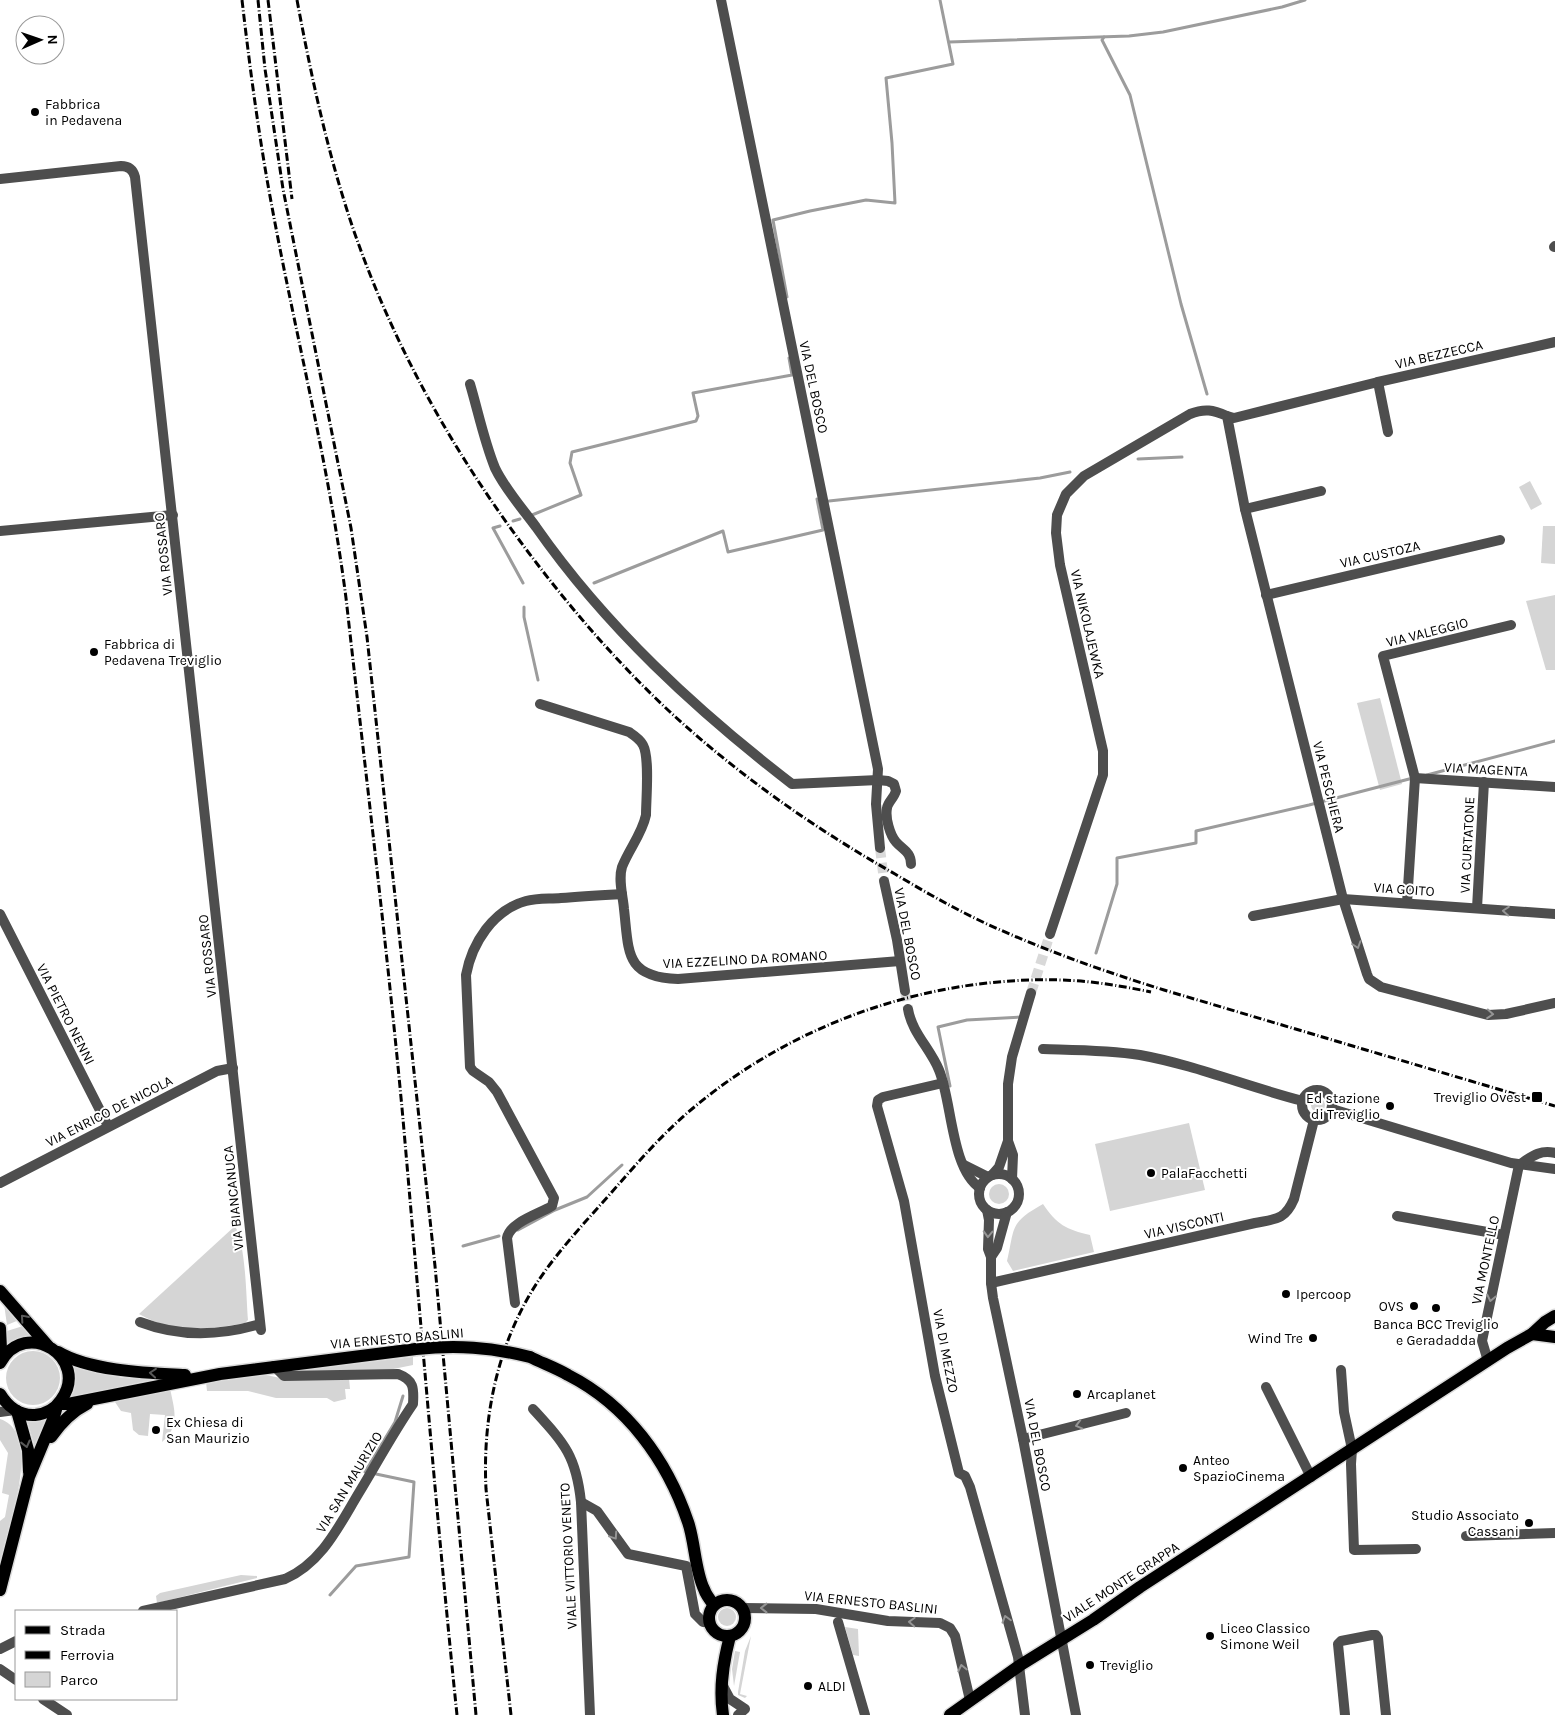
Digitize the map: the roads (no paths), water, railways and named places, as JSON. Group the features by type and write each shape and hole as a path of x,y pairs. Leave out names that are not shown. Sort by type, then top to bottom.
{"main road":[{"path":"0,1291 66,1363 69,1375 66,1393 58,1405 29,1478 0,1590"},
{"name":"VIALE MONTE GRAPPA","path":"950,1715 1019,1666 1093,1620 1507,1348 1532,1334 1555,1316"},
{"path":"0,1328 2,1358"},
{"path":"1532,1334 1555,1337"},
{"path":"2,1358 15,1347 26,1343 37,1342 51,1348"},
{"name":"VIA ERNESTO BASLINI","path":"16,1411 25,1414 42,1414 58,1405 202,1377 274,1366 416,1349 468,1346 490,1348 530,1357 569,1375 590,1388 610,1403 638,1430 656,1454 680,1499 689,1525 703,1589 719,1603 735,1601 743,1608"},
{"name":"VIA ERNESTO BASLINI","path":"51,1348 69,1358 109,1367 148,1373 202,1377"},
{"path":"0,1394 6,1403 16,1411 28,1450 29,1478"},
{"path":"37,1458 66,1418 76,1409 98,1398"},
{"path":"719,1603 711,1610 709,1621 716,1632 723,1662"},
{"path":"716,1632 720,1635 730,1636 740,1632 746,1618 743,1608"},
{"path":"723,1715 721,1683 723,1662 730,1636"}],"street":[{"name":"VIA DEL BOSCO","path":"721,0 878,768 876,804 880,848"},
{"name":"VIA ROSSARO","path":"0,179 116,166 126,166 134,174 233,1068"},
{"name":"VIA BEZZECCA","path":"1224,415 1234,418 1378,382 1555,342"},
{"path":"1378,382 1388,432"},
{"path":"470,384 489,452 506,487 555,555 597,607 646,659 726,732 792,784 878,780 892,782 896,787 895,796 887,808 892,837 897,844 907,851 911,864"},
{"name":"VIA NIKOLAJEWKA","path":"1050,934 1103,775 1104,761 1060,565 1056,533 1057,515 1066,494 1084,476 1190,414 1206,409 1224,415"},
{"name":"VIA PESCHIERA","path":"1224,415 1245,509 1342,899 1369,979 1381,987 1488,1015 1506,1014 1555,1003"},
{"path":"1245,509 1321,491"},
{"path":"0,531 173,515"},
{"name":"VIA CUSTOZA","path":"1266,595 1500,540"},
{"name":"VIA VALEGGIO","path":"1415,778 1383,656 1511,625"},
{"name":"VIA EZZELINO DA ROMANO","path":"540,704 629,732 637,737 644,746 646,759 646,815 644,824 622,867 621,880 630,955 634,963 645,972 660,978 678,979 900,961"},
{"path":"1407,903 1415,778"},
{"name":"VIA MAGENTA","path":"1415,778 1555,787"},
{"name":"VIA CURTATONE","path":"1477,908 1484,782"},
{"name":"VIA DEL BOSCO","path":"884,881 906,991"},
{"path":"515,1303 507,1238 508,1232 513,1226 552,1206 554,1198 497,1092 489,1082 470,1067 466,975 468,962 478,941 487,928 503,913 519,904 539,899 622,894"},
{"name":"VIA GOITO","path":"1253,916 1342,899 1555,914"},
{"name":"VIA PIETRO NENNI","path":"0,914 108,1126"},
{"path":"964,1165 990,1176 1002,1174 1012,1179 1018,1188 1019,1197 1014,1207 1007,1212 997,1214 987,1210 980,1199 980,1188 990,1176 999,1167 1008,1141 1008,1084 1012,1057 1031,993"},
{"path":"908,1009 914,1028 940,1071 959,1155 972,1181 980,1188"},
{"path":"1044,1050 1090,1050 1139,1055 1177,1064 1303,1101"},
{"name":"VIA ENRICO DE NICOLA","path":"0,1183 217,1071 233,1068"},
{"name":"VIA BIANCANUCA","path":"140,1322 175,1332 195,1333 260,1327 233,1068"},
{"name":"VIA DI MEZZO","path":"943,1083 883,1097 878,1100 877,1106 893,1156 904,1201 936,1376 959,1473 965,1476 970,1486 1019,1666 1025,1715"},
{"path":"1312,1091 1322,1092 1330,1099 1332,1109 1325,1118 1314,1120 1304,1113 1302,1108 1303,1101 1306,1095 1312,1091"},
{"path":"1332,1109 1519,1165 1555,1169"},
{"name":"VIA VISCONTI","path":"991,1282 1282,1216 1289,1210 1294,1199 1314,1120"},
{"path":"1008,1141 1013,1155 1012,1179"},
{"path":"1541,1167 1539,1156 1544,1152"},
{"path":"1519,1165 1535,1153 1555,1152"},
{"name":"VIA MONTELLO","path":"1488,1361 1482,1341 1519,1165"},
{"name":"VIA DEL BOSCO","path":"987,1210 991,1282 1024,1439 1076,1715"},
{"name":"VIA DEL BOSCO","path":"991,1257 997,1248 1007,1212"},
{"path":"1398,1216 1504,1235"},
{"name":"VIA SAN MAURIZIO","path":"147,1610 285,1578 296,1574 309,1564 332,1539 414,1404 414,1390 411,1384 407,1377 398,1374 284,1376 274,1366"},
{"path":"1341,1370 1344,1412 1352,1450 1354,1550 1416,1549"},
{"path":"1266,1387 1311,1477"},
{"name":"VIALE VITTORIO VENETO","path":"533,1409 566,1447 574,1463 579,1482 582,1502 590,1715"},
{"path":"0,1412 16,1411"},
{"path":"1024,1439 1126,1413"},
{"path":"582,1502 597,1511 628,1554 686,1566 696,1614 703,1622 709,1621"},
{"path":"1466,1536 1555,1532"},
{"name":"VIA ERNESTO BASLINI","path":"743,1608 816,1609 888,1621 940,1623 950,1628 955,1636 970,1700"},
{"path":"838,1622 865,1715"},
{"path":"1344,1715 1338,1644 1341,1641 1372,1635 1376,1635 1378,1638 1386,1715"},
{"path":"0,1649 15,1642"},
{"path":"0,1669 15,1679"},
{"path":"721,1683 730,1699 745,1709 738,1715"},
{"path":"44,1700 67,1715"}],"waterway":[{"path":"787,297 773,220 866,200 895,203 886,78 953,64 940,0"},
{"path":"949,42 1129,36 1163,32 1282,7 1305,0"},
{"path":"1104,37 1102,40 1130,95 1181,304 1207,394"},
{"path":"532,515 581,495 570,463 572,452 696,421 698,416 693,393 792,375 789,358"},
{"path":"1138,459 1182,457"},
{"path":"829,501 1040,478 1070,472"},
{"path":"594,583 723,531 728,552 823,530 817,499"},
{"path":"513,521 520,519"},
{"path":"500,526 493,528 523,583"},
{"path":"524,607 524,617 538,680"},
{"path":"1427,775 1555,741"},
{"path":"1096,953 1117,884 1117,858 1196,843 1196,831 1309,805 1413,778"},
{"path":"950,1086 938,1027 967,1020 1022,1017"},
{"path":"518,1230 555,1210 587,1197 622,1165"},
{"path":"463,1246 499,1236"},
{"path":"365,1472 395,1422 403,1396"},
{"path":"330,1595 356,1566 409,1557 414,1482 376,1474"}],"tunnel":[{"path":"880,848 884,881"},
{"path":"1031,993 1050,934"},
{"path":"905,991 908,1009"}],"railway":[{"path":"242,0 267,181 331,500 346,598 396,1044 457,1715"},
{"path":"258,0 265,69 283,189 351,528 367,637 435,1266 476,1715"},
{"path":"268,0 292,199"},
{"path":"297,0 322,120 346,208 391,324 434,408 483,488 553,584 617,659 651,694 695,734 777,799 835,838 940,900 1008,934 1074,960 1164,990 1555,1106"},
{"path":"511,1715 486,1489 487,1429 498,1370 519,1314 534,1288 563,1247 637,1163 685,1115 737,1075 779,1049 823,1027 869,1009 916,996 964,986 1013,981 1084,981 1151,992"}],"place":[{"name":"Fabbrica in Pedavena","path":"35,112"},
{"name":"Fabbrica di Pedavena Treviglio","path":"94,652"},
{"name":"Treviglio Ovest","path":"1537,1097"},
{"name":"Ed stazione di Treviglio","path":"1390,1106"},
{"name":"PalaFacchetti","path":"1151,1173"},
{"name":"Ipercoop","path":"1286,1294"},
{"name":"OVS","path":"1414,1306"},
{"name":"Banca BCC Treviglio e Geradadda","path":"1436,1308"},
{"name":"Wind Tre","path":"1313,1338"},
{"name":"Arcaplanet","path":"1077,1394"},
{"name":"Ex Chiesa di San Maurizio","path":"156,1430"},
{"name":"Anteo SpazioCinema","path":"1183,1468"},
{"name":"Studio Associato Cassani","path":"1529,1523"},
{"name":"Liceo Classico Simone Weil","path":"1210,1636"},
{"name":"Treviglio","path":"1090,1665"},
{"name":"ALDI","path":"808,1686"}]}
